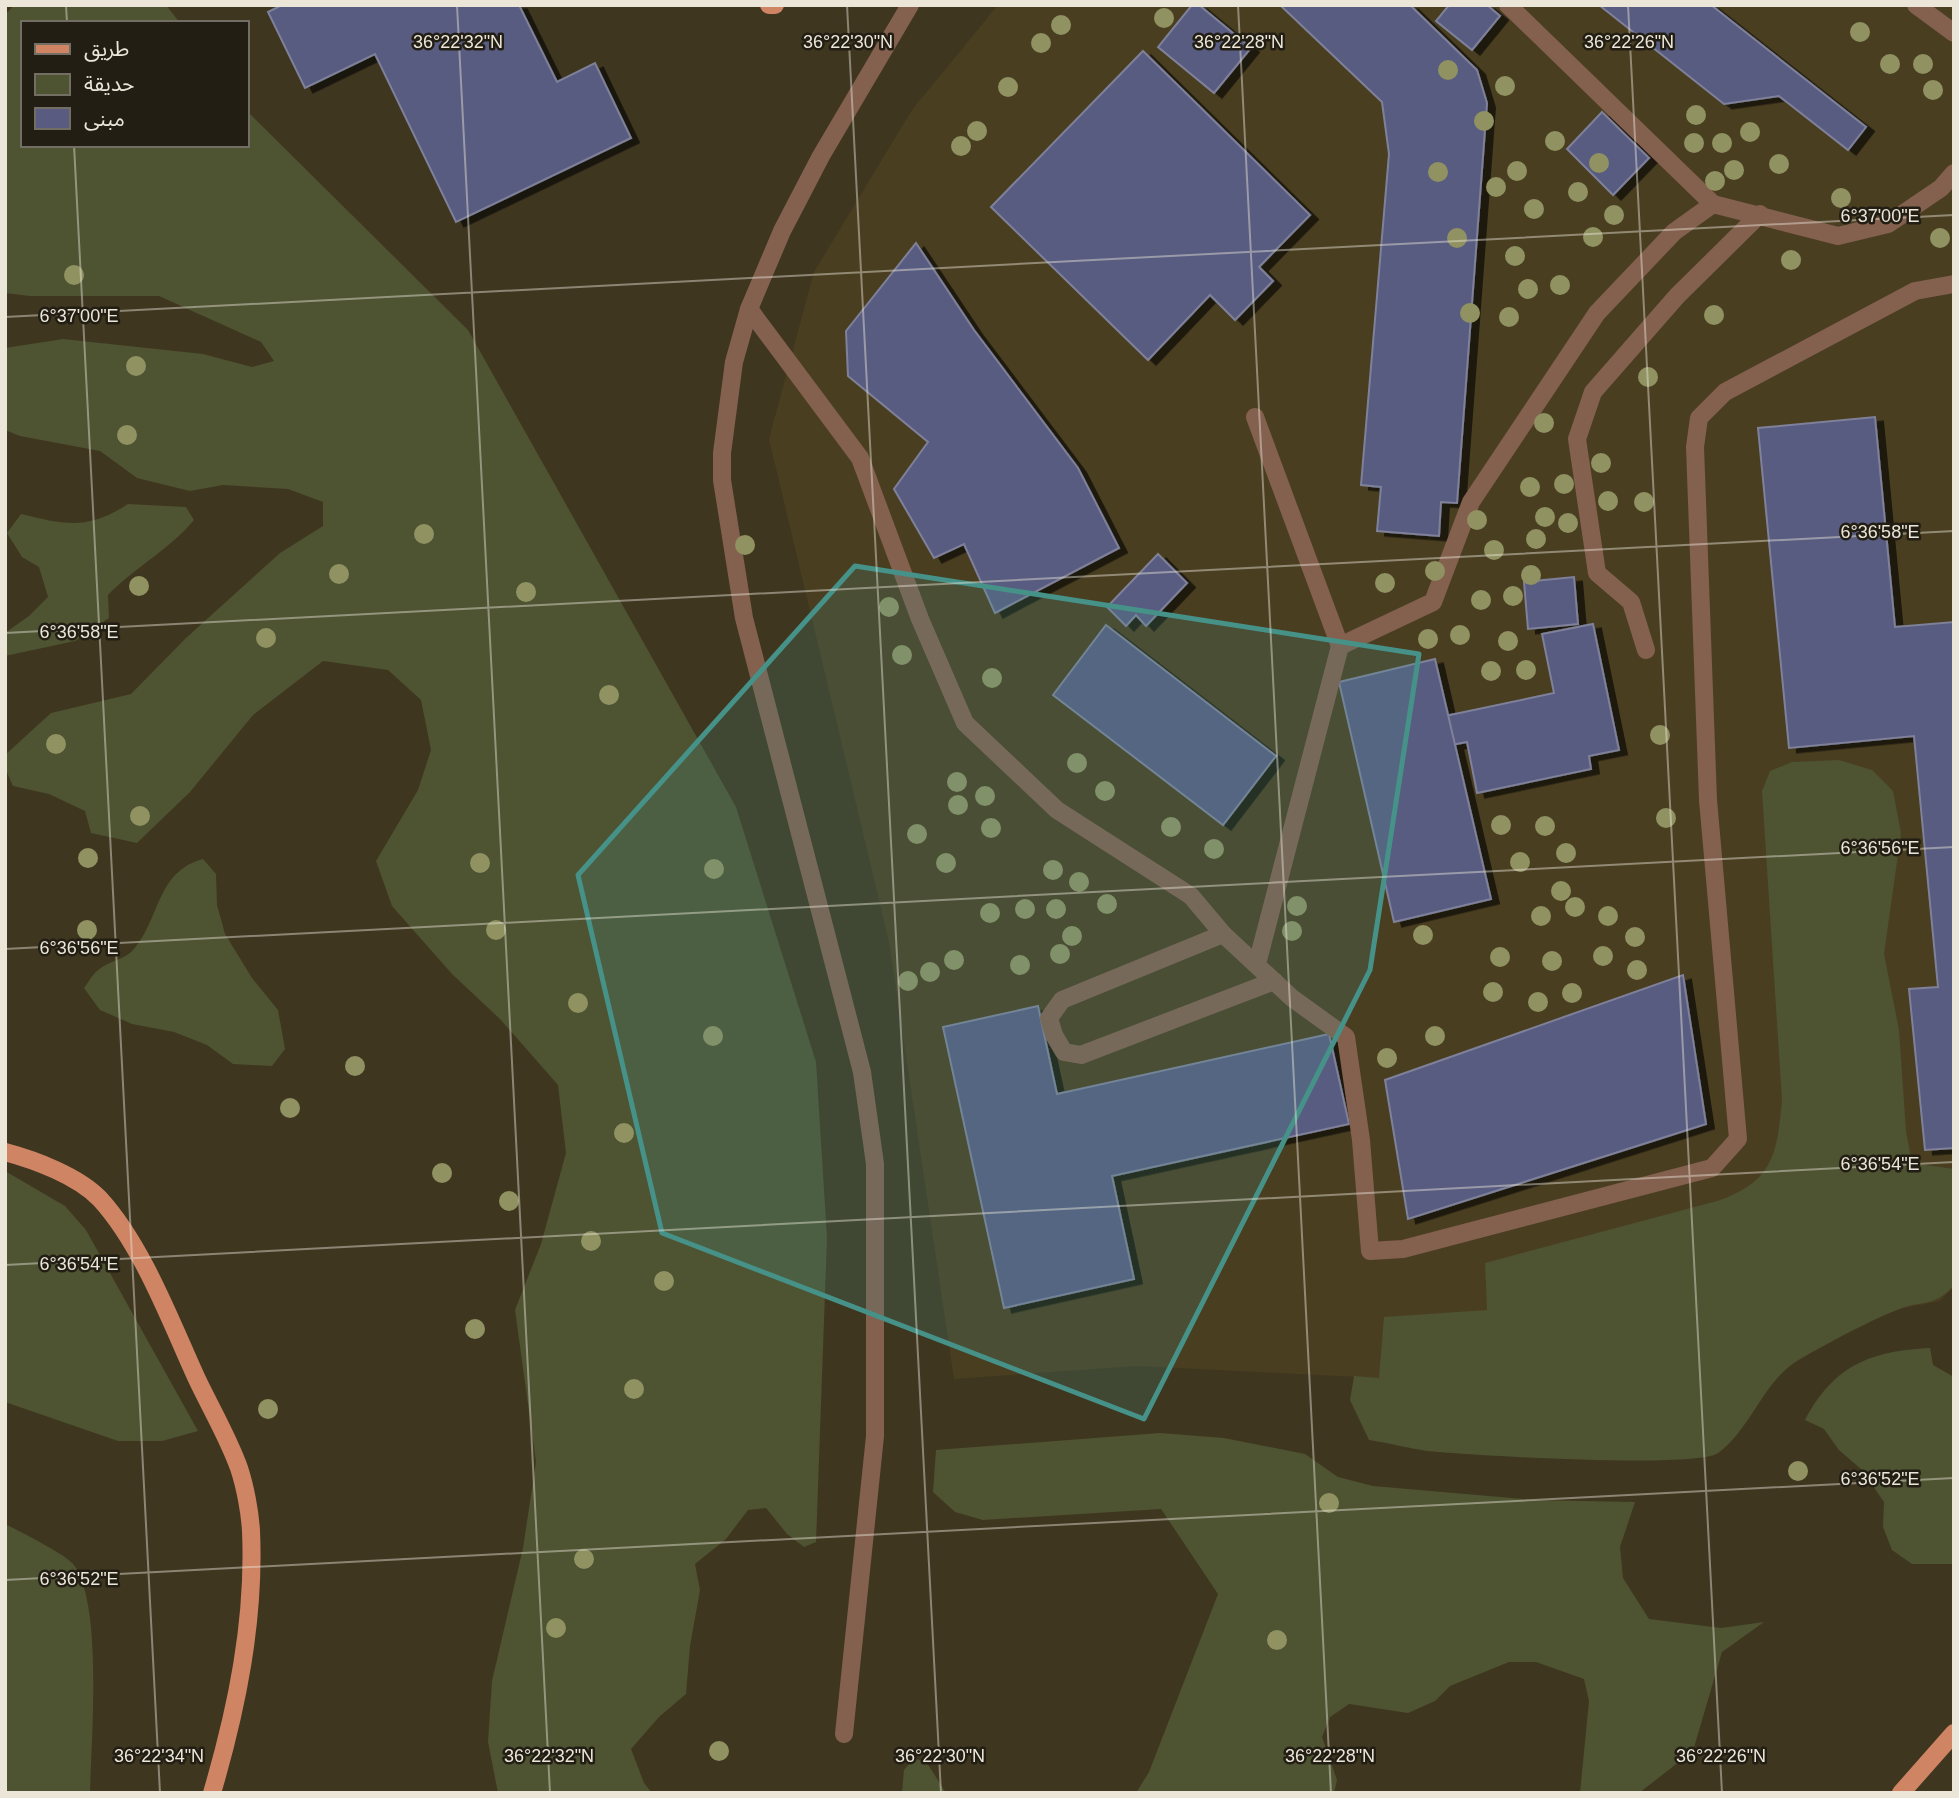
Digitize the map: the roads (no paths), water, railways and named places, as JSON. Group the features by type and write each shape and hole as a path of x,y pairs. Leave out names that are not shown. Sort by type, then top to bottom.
{"main road":[{"path":"769,5 775,5"},
{"path":"5,1152 75,1182 97,1197 115,1217 154,1286 239,1469 251,1528 251,1598 242,1672 212,1793"},
{"path":"1901,1793 1954,1733"}],"street":[{"path":"844,1734 875,1436 875,1164 862,1072 744,618 722,480 725,412 734,362 749,309 782,231 821,156 910,5"},
{"path":"1507,5 1713,204 1838,236 1888,224 1941,188 1954,173"},
{"path":"1916,5 1954,33"},
{"path":"1340,646 1433,602 1471,502 1597,313 1674,232 1713,204"},
{"path":"1646,650 1631,603 1597,573 1577,439 1594,392 1677,296 1760,214"},
{"path":"749,309 860,458 920,619 965,723 1057,810 1191,895 1223,934 1274,981 1346,1037 1361,1140 1370,1251 1403,1249 1712,1168 1738,1139 1708,800 1695,447 1699,418 1725,392 1903,298 1915,292 1954,284"},
{"path":"1255,417 1340,646 1257,964"},
{"path":"1223,934 1062,1000 1049,1018 1054,1035 1064,1052 1081,1055 1274,981"}]}
